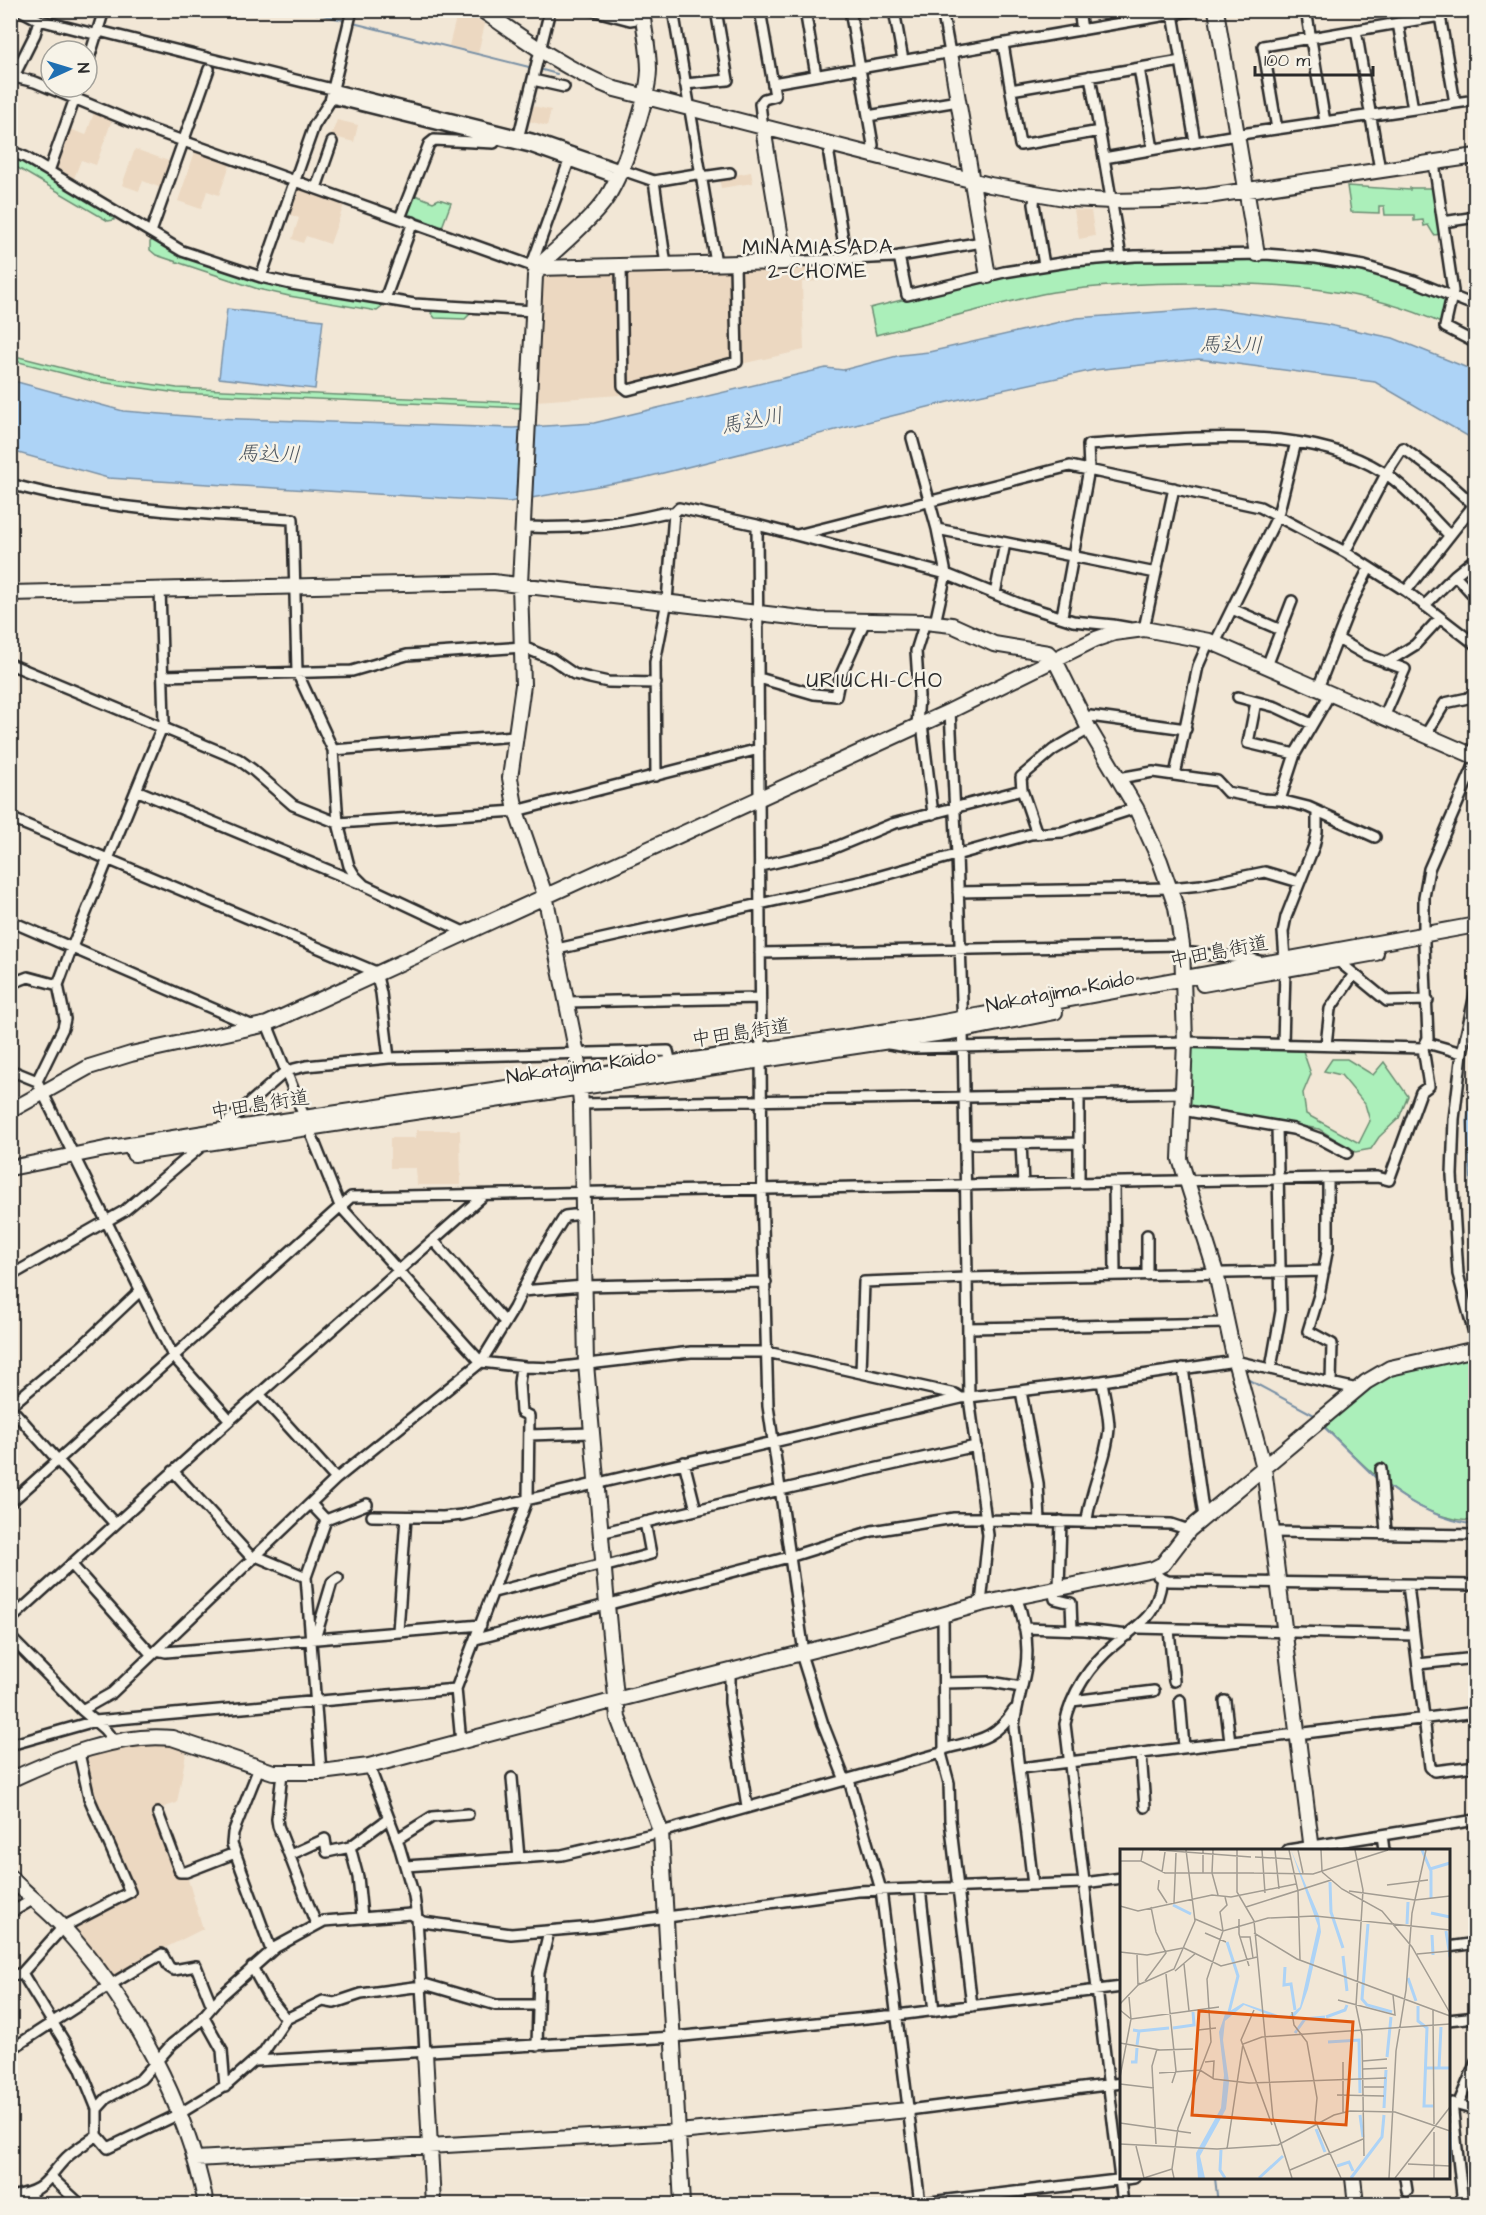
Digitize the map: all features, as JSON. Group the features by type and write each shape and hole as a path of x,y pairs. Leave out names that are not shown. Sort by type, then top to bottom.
{"street":[{"path":"20,10 39,20 518,140 619,174"},
{"path":"96,39 104,10"},
{"path":"261,277 314,126 332,94 352,10"},
{"path":"482,10 540,51 593,80 645,98 1035,194 1112,201 1174,200 1476,156"},
{"path":"518,140 550,10"},
{"path":"535,267 598,208 619,174 645,98 649,69 642,14 630,20 592,10"},
{"path":"673,10 716,263"},
{"path":"685,84 728,80 716,10"},
{"path":"760,10 775,96 764,99 760,104 785,262"},
{"path":"805,10 816,75"},
{"path":"850,10 873,145 870,155"},
{"path":"894,10 903,60"},
{"path":"942,10 988,276"},
{"path":"1079,10 1082,30"},
{"path":"773,82 1196,10"},
{"path":"1216,10 1257,254"},
{"path":"1306,10 1325,122"},
{"path":"1277,129 1263,46 1398,23 1440,13 1455,103"},
{"path":"1173,15 1195,142"},
{"path":"39,20 35,34 12,76 39,84"},
{"path":"1398,23 1413,109"},
{"path":"1356,30 1380,170"},
{"path":"1003,44 1020,145 1100,131"},
{"path":"1011,90 1181,61"},
{"path":"1139,68 1153,149"},
{"path":"151,232 209,69"},
{"path":"1090,76 1121,257"},
{"path":"533,80 564,87"},
{"path":"332,94 499,140 518,140 568,161 654,181 730,173"},
{"path":"49,171 75,99"},
{"path":"78,99 184,141 535,267 785,262 899,256 982,242"},
{"path":"1104,158 1237,135 1476,100"},
{"path":"868,116 958,101"},
{"path":"400,218 429,144 434,140 499,143 499,140"},
{"path":"316,188 332,142"},
{"path":"832,145 829,155 846,258"},
{"path":"10,151 25,157 182,251 261,277 414,304 534,311"},
{"path":"568,161 535,267 520,584 523,685 510,778 516,811 545,895 577,1054 581,1104 586,1364 600,1533 618,1718 661,1832 682,2205"},
{"path":"1434,162 1452,297 1445,327 1476,343"},
{"path":"654,181 666,265"},
{"path":"1035,194 1034,204 1044,265"},
{"path":"1443,222 1476,217"},
{"path":"386,299 413,222"},
{"path":"899,256 908,295 1044,265 1121,257 1257,254 1306,257 1356,264 1404,278 1476,306"},
{"path":"621,266 623,386 628,390 737,362 735,263"},
{"path":"1062,616 1089,469 1088,446 1238,437 1296,442 1366,462 1386,474 1449,535"},
{"path":"912,438 937,529 946,574 930,622 916,651 919,725 933,814"},
{"path":"1175,775 1198,666 1232,609 1278,515 1296,442"},
{"path":"1345,552 1386,474 1403,448 1446,480 1473,503 1474,507 1449,535 1406,591"},
{"path":"797,535 1070,465 1260,507 1345,552 1406,591 1476,645"},
{"path":"10,484 52,496 108,506 169,513 292,519 297,672 333,750 338,823 349,866 364,885"},
{"path":"1140,629 1156,573 1174,488"},
{"path":"10,1503 351,1197 1377,1177 1389,1180 1421,1092 1429,1086 1425,1045 1428,1000 1424,897 1429,869 1476,759 1212,642 1157,630 1073,621 1022,605 946,574 757,525 679,508 674,513 667,601 655,662 656,776"},
{"path":"523,521 597,526 663,513 674,513"},
{"path":"757,525 762,1189 768,1406 802,1653 823,1724 847,1780 881,1890 920,2204"},
{"path":"937,529 1156,573"},
{"path":"995,594 1005,543"},
{"path":"1424,606 1476,558"},
{"path":"1280,800 1295,754 1312,724 1324,691 1338,639 1368,568"},
{"path":"1455,575 1476,598"},
{"path":"10,593 493,582 818,620 930,622 965,629 994,644 1048,653 1136,808 1160,861 1180,926 1185,1042 1180,1159 1216,1274 1235,1361 1264,1468 1312,1849 1476,1820"},
{"path":"40,1087 65,1019 58,985 164,722 160,589"},
{"path":"1267,666 1292,601"},
{"path":"1232,609 1281,630"},
{"path":"1386,663 1407,651 1440,618"},
{"path":"759,678 814,694 836,696 840,677 865,621"},
{"path":"10,1112 40,1087 105,1061 261,1025 950,711 1096,639 1140,629"},
{"path":"1338,639 1366,655 1405,669 1384,717"},
{"path":"163,676 352,671 407,655 523,647 552,659 574,674 608,682 656,683"},
{"path":"10,664 238,759 293,805 338,823 516,811 759,749"},
{"path":"1425,735 1445,703 1468,698 1476,691"},
{"path":"1238,698 1276,707 1312,724"},
{"path":"1256,702 1248,743 1295,754"},
{"path":"950,711 963,1025 968,1328 965,1398 976,1446 988,1535 981,1604"},
{"path":"1037,834 1022,790 1021,777 1087,724 1089,716 1186,729"},
{"path":"333,750 515,736"},
{"path":"1119,778 1153,772 1217,781 1227,792 1280,800 1317,811 1375,837"},
{"path":"136,790 364,885 464,932"},
{"path":"760,866 829,850 892,824 1022,790"},
{"path":"557,949 863,881 1037,834 1062,832 1136,808"},
{"path":"1283,1044 1285,964 1283,932 1286,917 1314,846 1317,811"},
{"path":"10,818 376,972"},
{"path":"958,892 1170,888 1201,885 1265,872 1299,882"},
{"path":"10,921 261,1025 286,1071 340,1206 481,1362 554,1368 691,1352 767,1352 965,1398"},
{"name":"中田島街道","path":"1183,983 1265,962 1285,964 1424,939 1476,924"},
{"name":"Nakatajima Kaido","path":"10,1177 74,1159 204,1144 307,1123 761,1055 880,1043 1285,964 1337,960 1424,939 1476,934"},
{"path":"760,953 1182,949 1265,962"},
{"path":"1337,960 1387,1001 1428,1000"},
{"path":"376,972 390,1058"},
{"path":"1326,1045 1330,1009 1354,974"},
{"path":"10,984 28,977 58,985"},
{"path":"1476,990 1462,1053 1454,1119 1454,1207 1458,1274 1476,1341"},
{"path":"567,1002 760,998"},
{"name":"中田島街道","path":"579,1082 671,1063 761,1055 963,1025"},
{"path":"880,1043 912,1048 1185,1042 1425,1045 1462,1053"},
{"path":"223,1130 229,1121 286,1071 306,1066 390,1058 668,1051 671,1063"},
{"path":"10,1070 40,1087 173,1356 230,1420"},
{"path":"581,1104 1183,1093"},
{"path":"1079,1096 1079,1182"},
{"path":"1182,1110 1293,1129 1321,1139 1347,1153"},
{"name":"中田島街道","path":"10,1168 74,1159 223,1130 307,1123"},
{"path":"1271,1368 1281,1311 1277,1126"},
{"path":"1021,1143 1023,1184"},
{"path":"964,1144 1079,1143"},
{"path":"10,1276 124,1211 204,1144"},
{"path":"1328,1179 1329,1240 1319,1295 1308,1331 1332,1344 1331,1382"},
{"path":"1114,1182 1115,1275"},
{"path":"10,1620 173,1471 484,1195"},
{"path":"82,1710 112,1693 336,1479 481,1362 537,1261 565,1216 582,1214"},
{"path":"1147,1235 1147,1275"},
{"path":"433,1240 505,1322"},
{"path":"861,1373 864,1282 1324,1271"},
{"path":"522,1291 584,1286 766,1282"},
{"path":"115,1524 10,1407 82,1346 140,1291"},
{"path":"968,1328 1227,1323"},
{"path":"1123,2205 1068,1761 1065,1724 1072,1701 1077,1689 1113,1646 1149,1617 1160,1594 1157,1574 1189,1530 1357,1389 1381,1372 1476,1349"},
{"path":"372,1516 462,1515 965,1398 1235,1361 1357,1389"},
{"path":"461,1742 456,1689 528,1498 529,1416 521,1412 519,1383 521,1367"},
{"path":"1184,1368 1204,1517"},
{"path":"1088,1521 1089,1503 1108,1437 1109,1425 1102,1381"},
{"path":"1021,1391 1038,1483 1040,1521"},
{"path":"260,1395 336,1479"},
{"path":"529,1435 592,1433"},
{"path":"600,1533 976,1446"},
{"path":"684,1462 696,1510"},
{"path":"1381,1469 1386,1532"},
{"path":"173,1471 255,1557 306,1577"},
{"path":"311,1504 326,1520"},
{"path":"321,1772 313,1639 306,1577 326,1520 367,1504"},
{"path":"398,1631 406,1517"},
{"path":"476,1639 789,1557 872,1531 944,1519 1172,1524 1189,1530"},
{"path":"1061,1521 1055,1599 1071,1603 1072,1629"},
{"path":"494,1592 651,1554 645,1522"},
{"path":"1273,1532 1476,1535"},
{"path":"71,1564 155,1652 482,1625"},
{"path":"10,1780 79,1753 115,1742 154,1736 172,1738 259,1768 282,1773 321,1772 369,1766 802,1653 943,1613 1056,1588 1157,1574 1279,1581 1476,1586"},
{"path":"313,1639 332,1582 338,1578"},
{"path":"1407,1585 1430,1767 1434,1771 1476,1766"},
{"path":"1016,1596 1024,1628 1026,1665 1014,1727 1033,1885"},
{"path":"943,1613 943,1751 949,1783 950,1820 972,2006"},
{"path":"1024,1628 1072,1629 1128,1635"},
{"path":"1138,1628 1414,1635"},
{"path":"1169,1630 1174,1681"},
{"path":"10,1637 115,1742"},
{"path":"1418,1665 1476,1658"},
{"path":"730,1671 730,1703 747,1806"},
{"path":"944,1683 991,1682 1021,1687"},
{"path":"10,1746 95,1721 456,1689"},
{"path":"1072,1701 1154,1691"},
{"path":"1180,1700 1184,1747"},
{"path":"1225,1701 1230,1742"},
{"path":"406,1866 562,1855 661,1832 987,1738 1006,1722 1016,1708"},
{"path":"1020,1768 1476,1712"},
{"path":"10,1976 22,1973 63,1927 130,1892 89,1798 79,1753"},
{"path":"1141,1753 1145,1807"},
{"path":"369,1766 397,1839 414,1896 422,1984 433,2205"},
{"path":"259,1768 233,1833 232,1844 271,1950"},
{"path":"282,1773 277,1819 316,1924"},
{"path":"512,1778 519,1858"},
{"path":"158,1813 180,1872 186,1872 235,1853"},
{"path":"397,1839 432,1817 468,1814"},
{"path":"290,1855 325,1839 327,1852 350,1847 388,1819"},
{"path":"1382,1835 1384,1849"},
{"path":"350,1847 358,1877 362,1917"},
{"path":"10,1877 63,1927 110,1985 139,2032 179,2114 196,2159 206,2205"},
{"path":"97,2109 107,2098 141,2079 172,2044 271,1950 324,1921 411,1914 423,1922 511,1934 881,1890 1084,1883 1120,1878"},
{"path":"920,1888 934,2011"},
{"path":"10,1913 34,1899"},
{"path":"537,2046 539,1973 549,1931"},
{"path":"1450,1947 1476,1944"},
{"path":"10,2050 162,1954 169,1967 174,1970 196,1966 212,2006"},
{"path":"252,1967 285,2019"},
{"path":"22,1973 80,2067 97,2109 96,2135 108,2148 179,2114 225,2086 256,2061 268,2047 285,2019 324,2001 333,2003 361,1994 422,1984 496,2005 537,2005"},
{"path":"256,2061 674,2037 934,2011 1120,1987"},
{"path":"203,2016 222,2050 225,2086"},
{"path":"1450,2020 1476,2017"},
{"path":"1463,2205 1452,2139 1453,2103 1476,2062"},
{"path":"196,2159 679,2132 908,2110 1120,2083"},
{"path":"1453,2103 1476,2110"},
{"path":"10,2197 29,2193 47,2182 72,2153 96,2135"},
{"path":"51,2177 80,2205"},
{"path":"913,2205 1120,2179"},
{"path":"1353,2179 1356,2205"},
{"path":"1405,2179 1407,2191"},
{"path":"29,2193 35,2205"}],"shaded area":[{"path":"458,10 465,11 485,24 478,53 449,46"},
{"path":"528,105 551,110 547,126 525,120"},
{"path":"95,110 113,117 96,165 81,160 73,181 52,168 67,128 86,135"},
{"path":"337,120 358,125 354,142 331,136"},
{"path":"135,149 174,163 164,189 143,181 139,191 122,185"},
{"path":"196,149 231,162 219,195 207,191 201,209 178,201"},
{"path":"751,172 753,183 721,188 719,178"},
{"path":"296,184 345,202 330,244 306,236 303,243 292,239 299,218 286,213"},
{"path":"1074,210 1091,211 1095,236 1079,239"},
{"path":"820,266 820,281 802,282 804,350 741,364 738,272 742,268"},
{"path":"728,268 731,272 733,357 731,360 630,386 627,383 624,274 628,271"},
{"path":"614,271 617,275 620,395 536,401 540,279 546,273"},
{"path":"416,1130 460,1130 461,1185 417,1185 416,1168 390,1168 390,1138 416,1138"},
{"path":"156,1739 187,1748 177,1803 155,1810 186,1873 203,1929 157,1952 114,1980 70,1926 134,1893 104,1830 86,1766 90,1755 111,1748"}],"green space":[{"path":"10,156 23,161 112,214 114,220 108,221 11,164"},
{"path":"1347,186 1410,190 1410,188 1434,188 1441,234 1434,235 1428,225 1424,226 1423,220 1414,221 1414,215 1385,215 1384,206 1379,206 1379,213 1351,212"},
{"path":"415,195 433,202 439,199 451,203 442,227 408,214"},
{"path":"153,239 181,255 379,302 382,307 377,311 258,289 156,255 150,250 150,242"},
{"path":"1265,258 1315,262 1351,268 1384,275 1414,286 1443,297 1446,301 1443,324 1384,302 1354,295 1292,286 1229,283 1126,285 1053,292 876,335 870,308 990,279 1063,266 1139,260"},
{"path":"435,309 465,311 469,315 465,319 435,318 431,313"},
{"path":"11,355 94,376 177,388 523,404 522,408 177,393 93,381 11,360"},
{"path":"1189,1047 1303,1051 1311,1074 1303,1093 1306,1114 1359,1143 1370,1121 1365,1104 1341,1075 1324,1071 1332,1059 1347,1059 1373,1075 1384,1062 1408,1096 1399,1118 1379,1137 1371,1149 1355,1152 1319,1129 1187,1106"},
{"path":"1475,1355 1475,1521 1452,1519 1430,1512 1410,1501 1372,1473 1322,1424 1388,1373"}],"water":[{"name":"馬込川","path":"1213,308 1324,324 1393,338 1470,369 1475,373 1476,441 1375,382 1199,359 1094,370 956,400 643,478 509,502 108,478 11,451 10,380 123,411 212,418 513,428 594,423 826,368 843,370 901,355 929,352 1077,318"},
{"path":"227,309 323,320 315,389 219,378"},
{"path":"1476,1073 1475,1257 1467,1120"}],"waterway":[{"path":"303,10 347,21"},
{"path":"353,23 533,68"},
{"path":"539,69 557,74"},
{"path":"1245,1378 1316,1416"},
{"path":"1323,1426 1379,1481"},
{"path":"1386,1485 1428,1511 1451,1520 1476,1525"},
{"path":"1215,2179 1218,2204"}],"district":[{"name":"MINAMIASADA 2-CHOME","path":"818,259"},
{"name":"URIUCHI-CHO","path":"875,680"}]}
